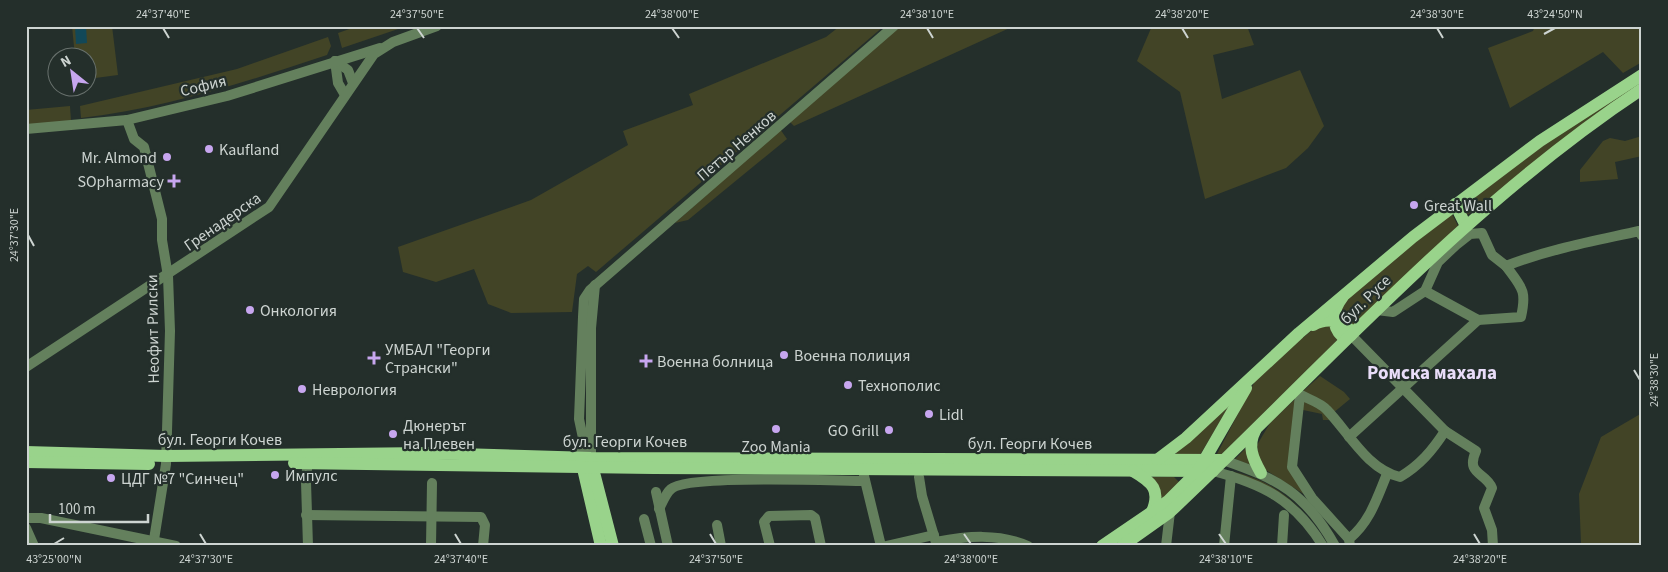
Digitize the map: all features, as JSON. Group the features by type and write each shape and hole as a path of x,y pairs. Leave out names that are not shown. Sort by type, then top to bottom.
{"main road":[{"name":"бул. Русе","path":"1157,460 1179,443 1352,287 1455,204 1540,141 1642,75"},
{"name":"бул. Русе","path":"1122,546 1170,512 1259,425 1297,393 1350,335 1466,226 1548,157 1642,89"},
{"path":"1455,204 1466,226"},
{"path":"1350,335 1340,335 1334,321 1338,303 1352,287"},
{"path":"1299,333 1319,321 1334,321"},
{"name":"бул. Русе","path":"1102,546 1168,501 1198,471 1256,374"},
{"path":"1259,425 1253,435 1251,446 1255,463 1260,473"},
{"name":"бул. Георги Кочев","path":"27,457 166,460 308,459 427,453 586,462 797,468 1213,471"},
{"name":"бул. Георги Кочев","path":"586,462 863,469 1157,460 1223,460"},
{"path":"586,462 601,546"},
{"path":"586,462 613,546"},
{"path":"1133,471 1147,479 1154,488 1156,501 1151,514"}],"street":[{"name":"София","path":"26,129 127,120 227,96 383,47 437,26"},
{"name":"Петър Ненков","path":"586,462 579,419 584,299 595,284 894,26"},
{"name":"Гренадерска","path":"26,367 168,276 269,208 367,62 383,47"},
{"path":"334,61 348,70 353,83"},
{"path":"334,61 338,83 345,95"},
{"name":"Неофит Рилски","path":"127,120 134,139 144,147 162,219 162,240 168,276 170,331 166,460 154,543"},
{"path":"1506,266 1525,259 1611,236 1639,231 1642,236"},
{"path":"1377,310 1393,312 1425,291 1438,262 1470,234 1482,233 1492,255 1506,266 1521,286 1526,298 1521,317 1478,320 1425,291"},
{"path":"1349,437 1478,320"},
{"path":"1350,335 1445,431 1476,451 1472,460 1473,467 1491,484 1492,488 1484,508 1492,530 1492,546"},
{"path":"1387,474 1370,514 1362,528 1349,542 1312,498 1292,467 1297,393 1326,408 1349,437 1387,474 1400,477 1414,469 1425,459 1445,431"},
{"path":"308,459 306,482 308,546"},
{"path":"1223,460 1260,473 1286,487 1306,506 1335,546"},
{"path":"797,468 814,480"},
{"path":"659,509 670,489 683,483 746,480 814,480 863,469 881,546"},
{"path":"1213,471 1258,484 1286,502 1299,514 1323,546"},
{"path":"1224,546 1231,476"},
{"path":"919,478 936,541"},
{"path":"431,546 432,484"},
{"path":"656,492 668,546"},
{"path":"1166,546 1170,512"},
{"path":"306,515 481,517 485,525 483,546"},
{"path":"770,546 764,522 769,516 811,515 815,518 821,546"},
{"path":"1282,546 1284,515"},
{"path":"26,518 41,518 154,543 176,546"},
{"path":"644,519 651,546"},
{"path":"717,525 722,546"},
{"path":"26,528 34,546"},
{"path":"886,546 973,536 1011,540 1028,546"}],"green space":[{"path":"72,26 112,26 118,75 98,78 98,48 74,48"},
{"path":"358,26 407,26 342,48 338,33"},
{"path":"840,26 884,26 596,272 588,266 577,274 572,312 511,313 488,304 474,269 436,282 403,272 398,247 531,200 628,145 623,131 693,105 689,94 826,37"},
{"path":"893,26 1014,26 794,126 786,118"},
{"path":"1152,26 1247,26 1254,45 1213,55 1222,99 1300,70 1324,126 1308,148 1286,168 1205,199 1180,92 1137,61"},
{"path":"1535,26 1642,26 1642,62 1623,73 1603,52 1510,108 1488,48 1533,31"},
{"path":"328,37 331,46 327,55 297,65 175,101 113,114 81,118 80,106 237,69"},
{"path":"1642,78 1642,84 1476,210 1465,216 1461,204 1492,179"},
{"path":"70,106 71,121 26,125 26,110"},
{"path":"780,129 787,139 688,220 675,223"},
{"path":"1642,136 1642,156 1615,162 1618,179 1580,182 1580,170 1603,141 1610,138 1625,141"},
{"path":"1452,214 1458,226 1354,326 1339,317 1344,302 1383,267"},
{"path":"1330,323 1338,340 1221,455 1217,454 1255,381 1266,367 1316,327"},
{"path":"1320,376 1344,392 1350,399 1333,413 1329,420 1323,420 1322,414 1303,410 1302,392"},
{"path":"1294,400 1297,402 1289,465 1310,498 1264,469 1259,459 1257,445 1270,423"},
{"path":"1231,403 1200,455 1176,455 1176,452"},
{"path":"1642,413 1642,546 1577,546 1581,543 1579,494 1601,437"},
{"path":"1246,448 1253,466 1235,459"},
{"path":"1229,471 1260,481 1287,497 1309,519 1327,546 1310,523"},
{"path":"1152,477 1174,477 1179,482 1162,501"}],"water":[{"path":"75,26 86,26 87,43 76,44"}],"place":[{"name":"Kaufland","path":"209,149"},
{"name":"Mr. Almond","path":"167,157"},
{"name":"SOpharmacy","path":"174,181"},
{"name":"Great Wall","path":"1414,205"},
{"name":"Онкология","path":"250,310"},
{"name":"Военна полиция","path":"784,355"},
{"name":"УМБАЛ \"Георги Странски\"","path":"374,358"},
{"name":"Военна болница","path":"646,361"},
{"name":"Технополис","path":"848,385"},
{"name":"Неврология","path":"302,389"},
{"name":"Lidl","path":"929,414"},
{"name":"Zoo Mania","path":"776,429"},
{"name":"GO Grill","path":"889,430"},
{"name":"Дюнерът на Плевен","path":"393,434"},
{"name":"Импулс","path":"275,475"},
{"name":"ЦДГ №7 \"Синчец\"","path":"111,478"}],"district":[{"name":"Ромска махала","path":"1432,372"}]}
